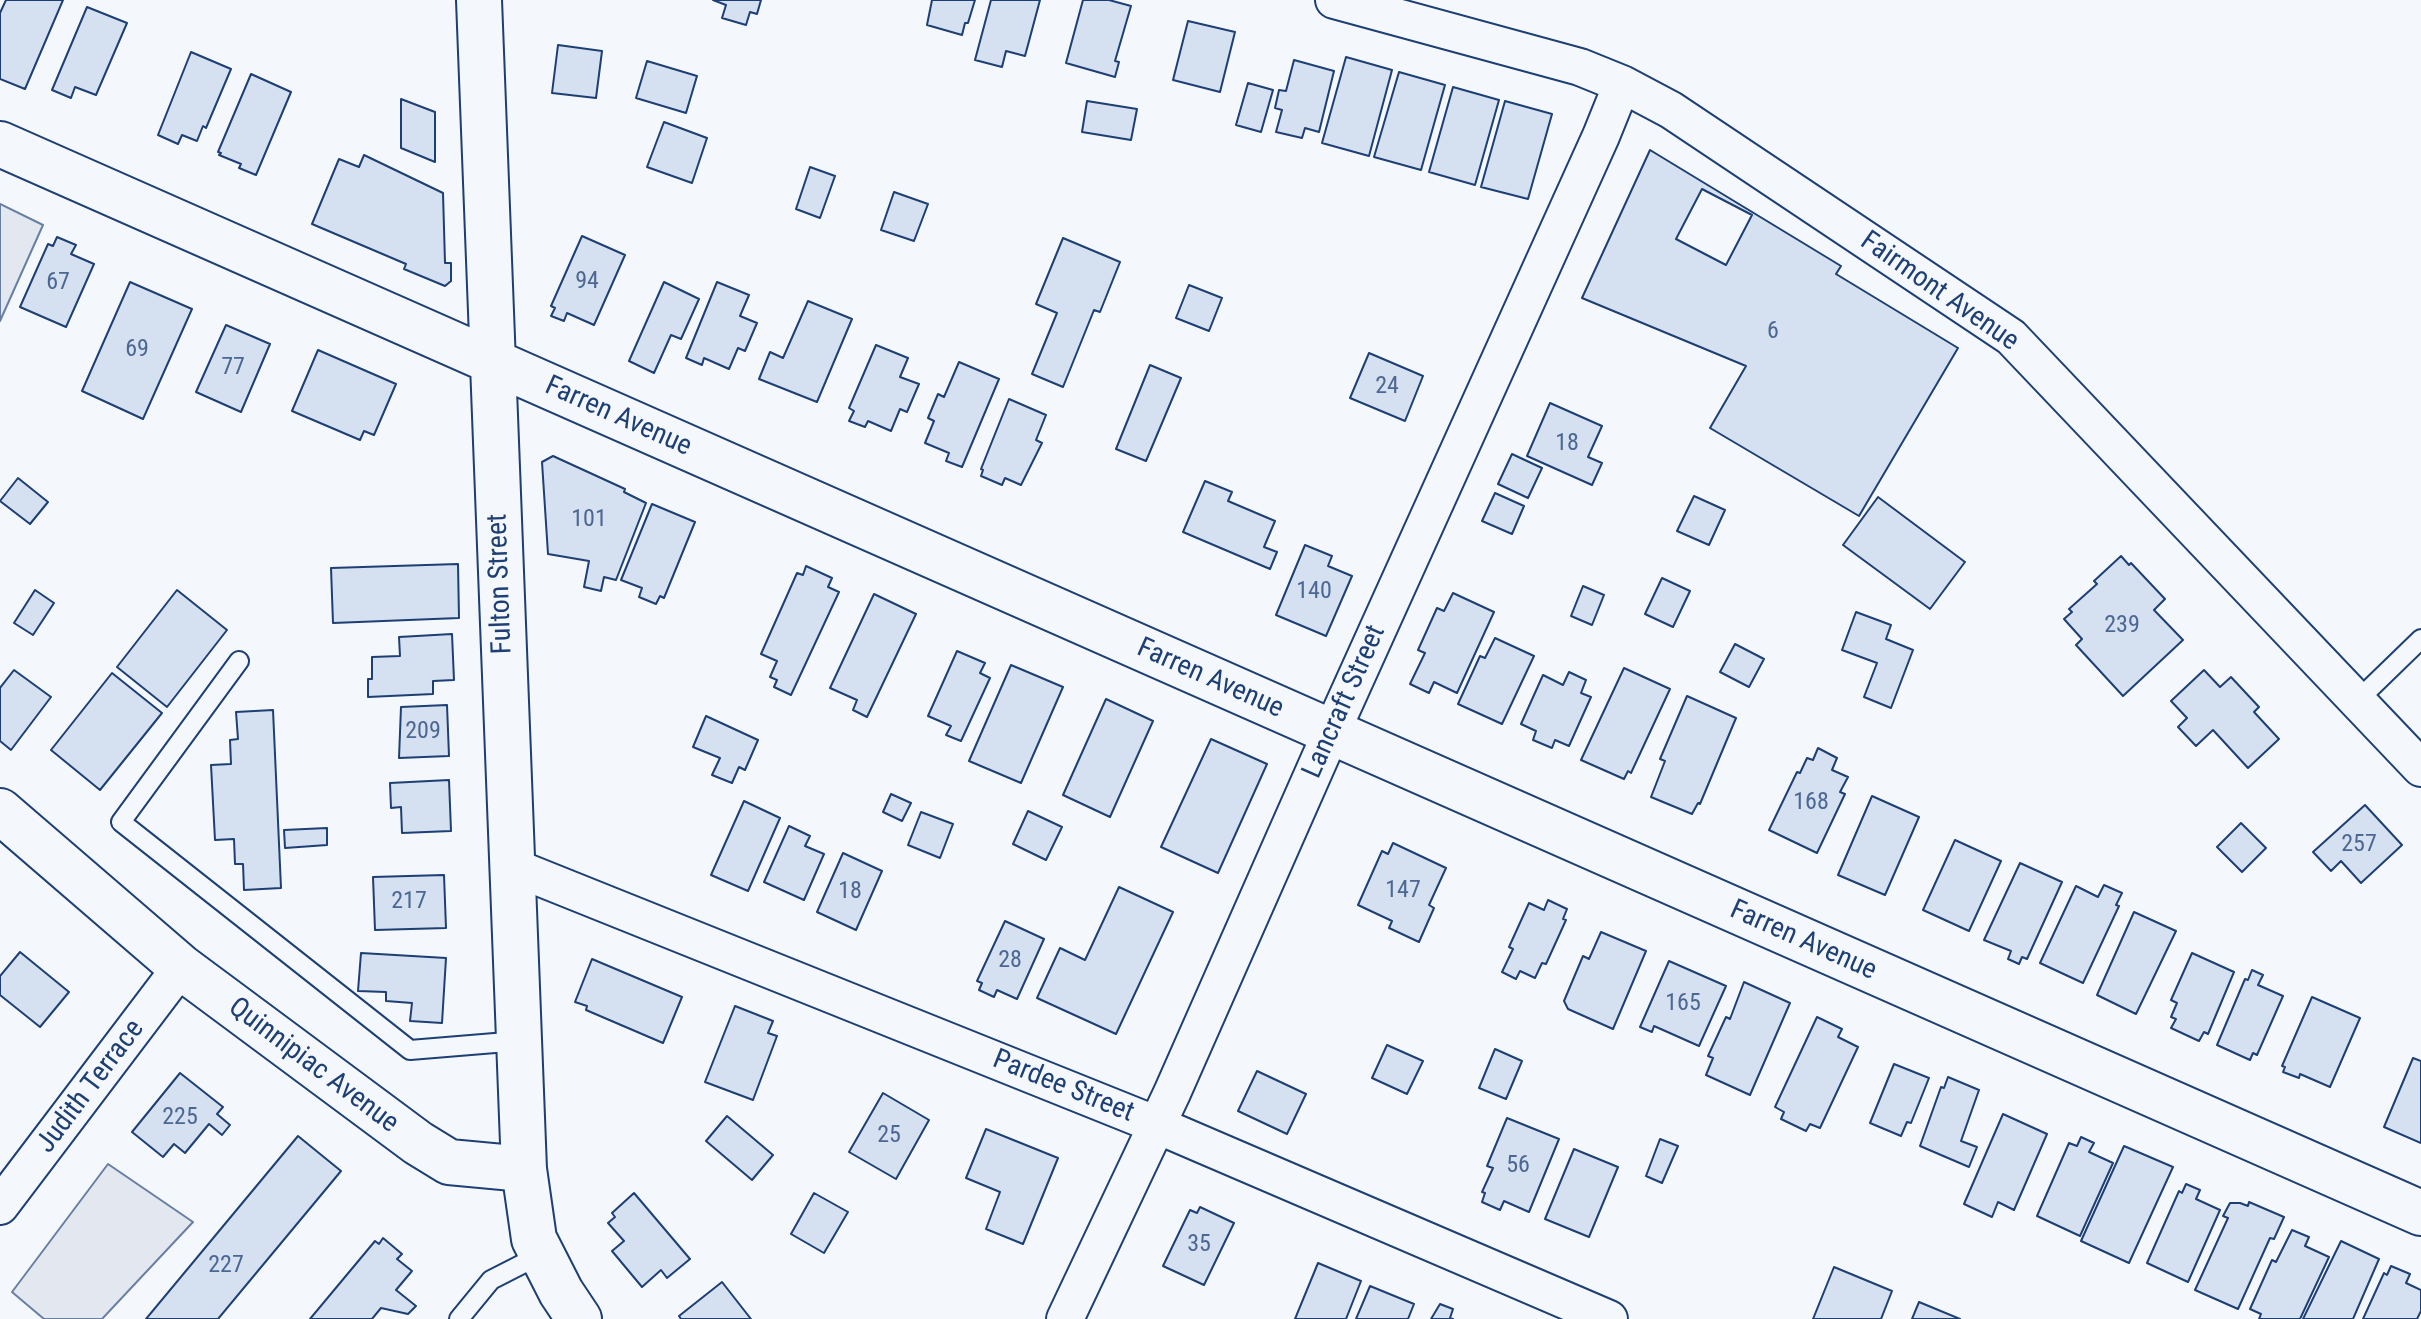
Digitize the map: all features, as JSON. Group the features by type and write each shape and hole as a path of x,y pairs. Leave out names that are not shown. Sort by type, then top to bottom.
{"main road":[{"name":"Fulton Street","path":"479,0 524,1169"},
{"name":"Farren Avenue","path":"0,144 2421,1213"},
{"name":"Quinnipiac Avenue","path":"0,811 181,967 418,1143 449,1162 524,1169"},
{"path":"524,1169 534,1239 561,1292 579,1319"}],"street":[{"name":"Fairmont Avenue","path":"1334,0 1580,67 1622,84 1671,110 2011,337 2421,768"},
{"name":"Lancraft Street","path":"1065,1319 1157,1125 1622,84"},
{"name":"Pardee Street","path":"511,866 1157,1125 1609,1319"},
{"name":"Judith Terrace","path":"0,1206 181,967"}],"lane":[{"path":"2357,701 2421,639"},
{"path":"239,661 121,822 410,1050 519,1041"},
{"path":"459,1319 491,1280 542,1254"}],"shaded area":[{"path":"0,204 43,225 0,321"},
{"path":"108,1164 193,1222 102,1319 44,1319 12,1292"}],"building":[{"path":"6,0 63,0 25,89 0,79 0,13"},
{"path":"713,0 761,0 757,14 750,12 746,25 722,18 726,5"},
{"path":"932,0 975,0 962,35 927,25"},
{"path":"991,0 1040,0 1025,56 1006,51 1002,67 975,60"},
{"path":"1083,0 1109,0 1131,6 1115,61 1119,62 1115,77 1066,63"},
{"path":"87,7 127,23 96,95 75,87 71,98 52,90"},
{"path":"1188,21 1235,32 1220,92 1173,80"},
{"path":"558,45 602,51 596,98 552,93"},
{"path":"191,52 231,69 206,128 203,126 197,141 182,135 178,144 158,135"},
{"path":"1346,57 1392,70 1369,156 1322,143"},
{"path":"1294,60 1334,71 1319,132 1305,128 1302,138 1276,132 1282,110 1275,108 1279,90 1286,91"},
{"path":"647,61 697,76 686,113 636,98"},
{"path":"1399,72 1445,85 1421,170 1374,157"},
{"path":"251,74 291,92 256,175 239,168 241,164 218,152"},
{"path":"1248,83 1273,90 1261,132 1236,125"},
{"path":"1453,87 1499,100 1475,185 1429,172"},
{"path":"401,99 435,112 435,162 401,148"},
{"path":"1087,101 1137,109 1131,140 1082,132"},
{"path":"1505,101 1552,114 1528,199 1481,187"},
{"path":"664,122 707,138 692,183 647,167"},
{"path":"1650,150 1841,266 1836,274 1958,348 1859,516 1710,428 1746,366 1582,298"},
{"path":"364,155 443,193 445,263 451,263 451,281 445,286 404,269 406,264 312,224 339,159 359,167"},
{"path":"810,167 835,176 820,218 796,209"},
{"path":"1702,189 1752,215 1726,265 1676,239"},
{"path":"894,192 928,204 914,241 881,230"},
{"path":"582,236 625,255 594,325 567,313 564,321 551,316 555,308 551,306"},
{"path":"57,237 76,245 71,254 94,264 66,327 20,307 48,244 53,246"},
{"path":"1063,238 1120,262 1100,312 1094,310 1063,387 1032,374 1057,313 1036,304"},
{"path":"130,282 192,309 143,419 82,391"},
{"path":"664,282 699,299 681,339 671,335 654,373 629,361"},
{"path":"717,282 749,295 740,316 757,323 745,351 738,348 729,369 704,358 702,365 686,358"},
{"path":"1189,285 1222,298 1209,331 1176,318"},
{"path":"808,301 852,319 817,402 759,379 770,352 783,358"},
{"path":"226,325 270,344 241,412 196,392"},
{"path":"876,345 908,358 900,377 919,384 907,412 900,409 891,431 868,421 865,427 849,421 854,411 849,408"},
{"path":"318,350 396,384 374,435 364,431 360,440 292,411"},
{"path":"1369,353 1423,376 1405,421 1350,398"},
{"path":"959,362 999,379 962,467 946,461 949,453 925,443 934,421 928,418 938,394 944,397"},
{"path":"1150,365 1181,378 1146,461 1116,449"},
{"path":"1009,399 1046,415 1036,440 1042,443 1021,485 1005,478 1002,485 981,476"},
{"path":"1550,403 1602,426 1588,457 1602,463 1592,485 1527,456"},
{"path":"1512,454 1542,468 1528,498 1498,484"},
{"path":"553,456 625,489 624,492 646,503 616,580 604,577 601,591 584,587 589,561 548,554 542,462"},
{"path":"18,478 48,502 30,524 0,501"},
{"path":"1205,481 1232,492 1228,501 1275,521 1264,547 1277,552 1270,569 1183,532"},
{"path":"1495,493 1524,506 1512,534 1482,521"},
{"path":"1694,496 1725,510 1709,545 1677,531"},
{"path":"1878,497 1965,562 1930,609 1843,545"},
{"path":"652,504 695,522 664,598 660,596 656,604 639,597 642,588 621,580"},
{"path":"1305,545 1332,556 1328,566 1352,576 1326,636 1276,615"},
{"path":"2121,556 2165,599 2154,610 2183,640 2123,696 2076,645 2082,639 2064,619 2072,612 2069,609 2097,584 2094,581"},
{"path":"458,564 459,618 333,623 331,568"},
{"path":"806,566 832,578 828,587 839,592 791,695 774,687 777,680 770,677 777,661 761,654 797,573 803,575"},
{"path":"1662,578 1690,591 1673,627 1645,614"},
{"path":"1583,586 1604,595 1592,625 1571,616"},
{"path":"35,590 54,603 33,635 14,623"},
{"path":"177,590 227,630 167,707 117,667"},
{"path":"1453,593 1494,612 1457,693 1434,682 1429,693 1410,684 1425,653 1418,650 1437,608 1444,611"},
{"path":"874,594 916,614 867,717 853,710 857,700 830,688"},
{"path":"1856,612 1891,625 1886,639 1913,650 1891,708 1864,697 1877,663 1842,650"},
{"path":"452,634 454,680 433,681 433,694 368,697 372,657 400,656 399,637"},
{"path":"1495,638 1534,656 1502,724 1458,704 1480,656 1485,658"},
{"path":"1735,644 1764,659 1749,687 1720,672"},
{"path":"957,651 985,663 980,673 990,678 961,741 946,735 951,726 928,716"},
{"path":"1011,665 1063,687 1021,783 969,761"},
{"path":"1624,668 1670,689 1631,773 1628,771 1624,779 1581,760"},
{"path":"14,670 51,697 11,750 0,741 0,688"},
{"path":"2204,670 2220,687 2231,677 2259,707 2254,712 2279,739 2248,768 2213,730 2196,746 2178,727 2187,718 2171,701"},
{"path":"1569,672 1586,680 1581,693 1591,697 1569,746 1555,740 1552,748 1533,740 1536,731 1521,724 1543,675 1563,685"},
{"path":"112,673 162,713 100,790 51,750"},
{"path":"1687,696 1736,718 1700,804 1692,814 1651,797 1665,761 1660,759"},
{"path":"1106,699 1153,721 1110,817 1063,795"},
{"path":"447,705 449,756 399,758 401,707"},
{"path":"273,710 281,888 244,890 243,864 235,864 234,839 215,840 211,765 231,764 230,740 238,739 236,712"},
{"path":"706,716 758,740 745,770 739,767 732,783 712,775 720,758 693,747"},
{"path":"1211,739 1267,764 1218,873 1161,847"},
{"path":"1818,748 1837,758 1832,770 1848,777 1840,792 1845,794 1817,853 1769,830 1797,772 1800,773 1807,758 1813,760"},
{"path":"449,780 451,831 402,833 401,807 391,808 390,783"},
{"path":"891,794 911,803 902,821 883,812"},
{"path":"1872,796 1919,817 1885,895 1838,875"},
{"path":"744,801 780,818 748,891 711,875"},
{"path":"2365,805 2402,845 2361,883 2341,861 2331,871 2313,852"},
{"path":"1028,811 1062,827 1046,860 1013,844"},
{"path":"921,812 953,824 940,858 908,845"},
{"path":"2241,823 2266,848 2242,872 2217,847"},
{"path":"789,826 810,836 805,846 824,854 804,900 764,882"},
{"path":"327,828 327,845 285,848 284,830"},
{"path":"1955,840 2001,861 1969,931 1923,910"},
{"path":"1393,843 1446,868 1429,905 1434,908 1419,942 1389,928 1392,921 1358,905 1382,851 1388,854"},
{"path":"843,853 882,871 856,930 817,912"},
{"path":"2020,863 2062,882 2027,959 2022,957 2019,964 2008,959 2011,951 1984,940"},
{"path":"444,875 446,928 375,930 373,877"},
{"path":"2104,885 2122,893 2116,905 2119,906 2083,983 2040,963 2076,886 2098,897"},
{"path":"1119,887 1173,912 1116,1034 1037,998 1060,948 1085,960"},
{"path":"1548,900 1567,909 1563,919 1566,920 1546,964 1542,963 1535,978 1520,971 1516,979 1502,972 1513,949 1509,947 1529,903 1544,910"},
{"path":"2134,912 2176,931 2136,1014 2097,995"},
{"path":"1005,921 1044,939 1017,999 997,990 994,997 979,990 982,983 977,981"},
{"path":"1601,932 1646,951 1613,1029 1568,1009 1564,1001 1583,956 1589,959"},
{"path":"20,952 69,992 40,1027 0,995 0,976"},
{"path":"361,953 446,958 442,1023 410,1021 412,1003 386,1001 386,992 358,991"},
{"path":"2192,953 2234,972 2208,1034 2204,1032 2199,1041 2171,1028 2176,1019 2171,1017 2177,1003 2171,1000"},
{"path":"592,959 682,997 663,1043 586,1010 587,1006 575,1002"},
{"path":"1669,961 1726,986 1699,1046 1654,1026 1652,1032 1640,1027"},
{"path":"2252,970 2263,975 2258,985 2283,996 2257,1055 2253,1053 2250,1060 2217,1045 2245,979 2248,980"},
{"path":"1744,982 1790,1003 1750,1095 1706,1075 1713,1058 1708,1056 1726,1017 1730,1019"},
{"path":"2312,997 2360,1018 2330,1087 2300,1074 2299,1078 2283,1072 2285,1067 2282,1066"},
{"path":"735,1006 773,1021 768,1033 777,1036 753,1100 705,1082"},
{"path":"1817,1017 1842,1029 1838,1037 1858,1047 1820,1128 1810,1124 1806,1131 1781,1119 1784,1112 1775,1107"},
{"path":"1387,1045 1423,1061 1407,1094 1372,1078"},
{"path":"1495,1049 1522,1061 1506,1099 1479,1088"},
{"path":"2413,1058 2421,1061 2421,1143 2384,1127"},
{"path":"1894,1064 1929,1078 1911,1123 1907,1122 1901,1136 1870,1123"},
{"path":"1257,1071 1306,1094 1287,1134 1238,1111"},
{"path":"180,1073 223,1107 217,1114 230,1125 222,1135 209,1124 185,1153 174,1144 163,1157 132,1132"},
{"path":"1948,1077 1979,1090 1961,1141 1977,1147 1969,1167 1920,1146 1941,1087 1944,1088"},
{"path":"883,1093 929,1120 896,1179 849,1152"},
{"path":"2003,1114 2047,1134 2014,1210 1998,1202 1992,1217 1964,1204"},
{"path":"727,1116 773,1155 752,1180 706,1141"},
{"path":"1507,1118 1559,1139 1529,1212 1504,1201 1500,1210 1482,1202 1485,1193 1482,1192 1493,1168 1487,1166"},
{"path":"986,1129 1058,1158 1023,1244 986,1229 1000,1192 966,1178"},
{"path":"298,1136 341,1171 218,1319 146,1319"},
{"path":"2081,1137 2094,1143 2089,1152 2113,1163 2080,1236 2037,1216 2069,1143 2077,1146"},
{"path":"1660,1139 1678,1146 1662,1183 1646,1176"},
{"path":"2124,1146 2173,1167 2129,1263 2081,1241"},
{"path":"1574,1149 1618,1167 1589,1237 1545,1219"},
{"path":"2186,1184 2200,1190 2196,1199 2220,1210 2188,1282 2147,1263 2179,1191 2182,1193"},
{"path":"634,1193 690,1259 667,1278 661,1270 642,1287 612,1251 624,1241 608,1223 615,1217 612,1213"},
{"path":"814,1193 848,1212 824,1253 791,1234"},
{"path":"2249,1202 2284,1217 2274,1239 2270,1238 2238,1309 2195,1290 2228,1218 2223,1216 2230,1203 2248,1206"},
{"path":"1200,1207 1234,1223 1204,1285 1163,1266 1190,1210 1197,1213"},
{"path":"2292,1230 2309,1237 2305,1246 2329,1257 2300,1319 2259,1319 2261,1314 2250,1309 2272,1260 2276,1262"},
{"path":"383,1238 402,1254 397,1259 412,1271 396,1290 416,1306 408,1314 381,1308 372,1319 310,1319 375,1241 379,1244"},
{"path":"2341,1241 2379,1259 2353,1319 2303,1319"},
{"path":"1318,1263 1361,1281 1346,1319 1295,1319"},
{"path":"2391,1266 2410,1274 2406,1283 2421,1290 2421,1311 2417,1319 2363,1319 2384,1273 2387,1275"},
{"path":"1834,1267 1892,1291 1881,1319 1813,1319"},
{"path":"722,1282 751,1319 681,1319 679,1316"},
{"path":"1370,1286 1414,1304 1408,1319 1356,1319"},
{"path":"1919,1302 1960,1319 1912,1319"},
{"path":"1440,1304 1453,1309 1450,1318 1453,1319 1431,1319"}]}
